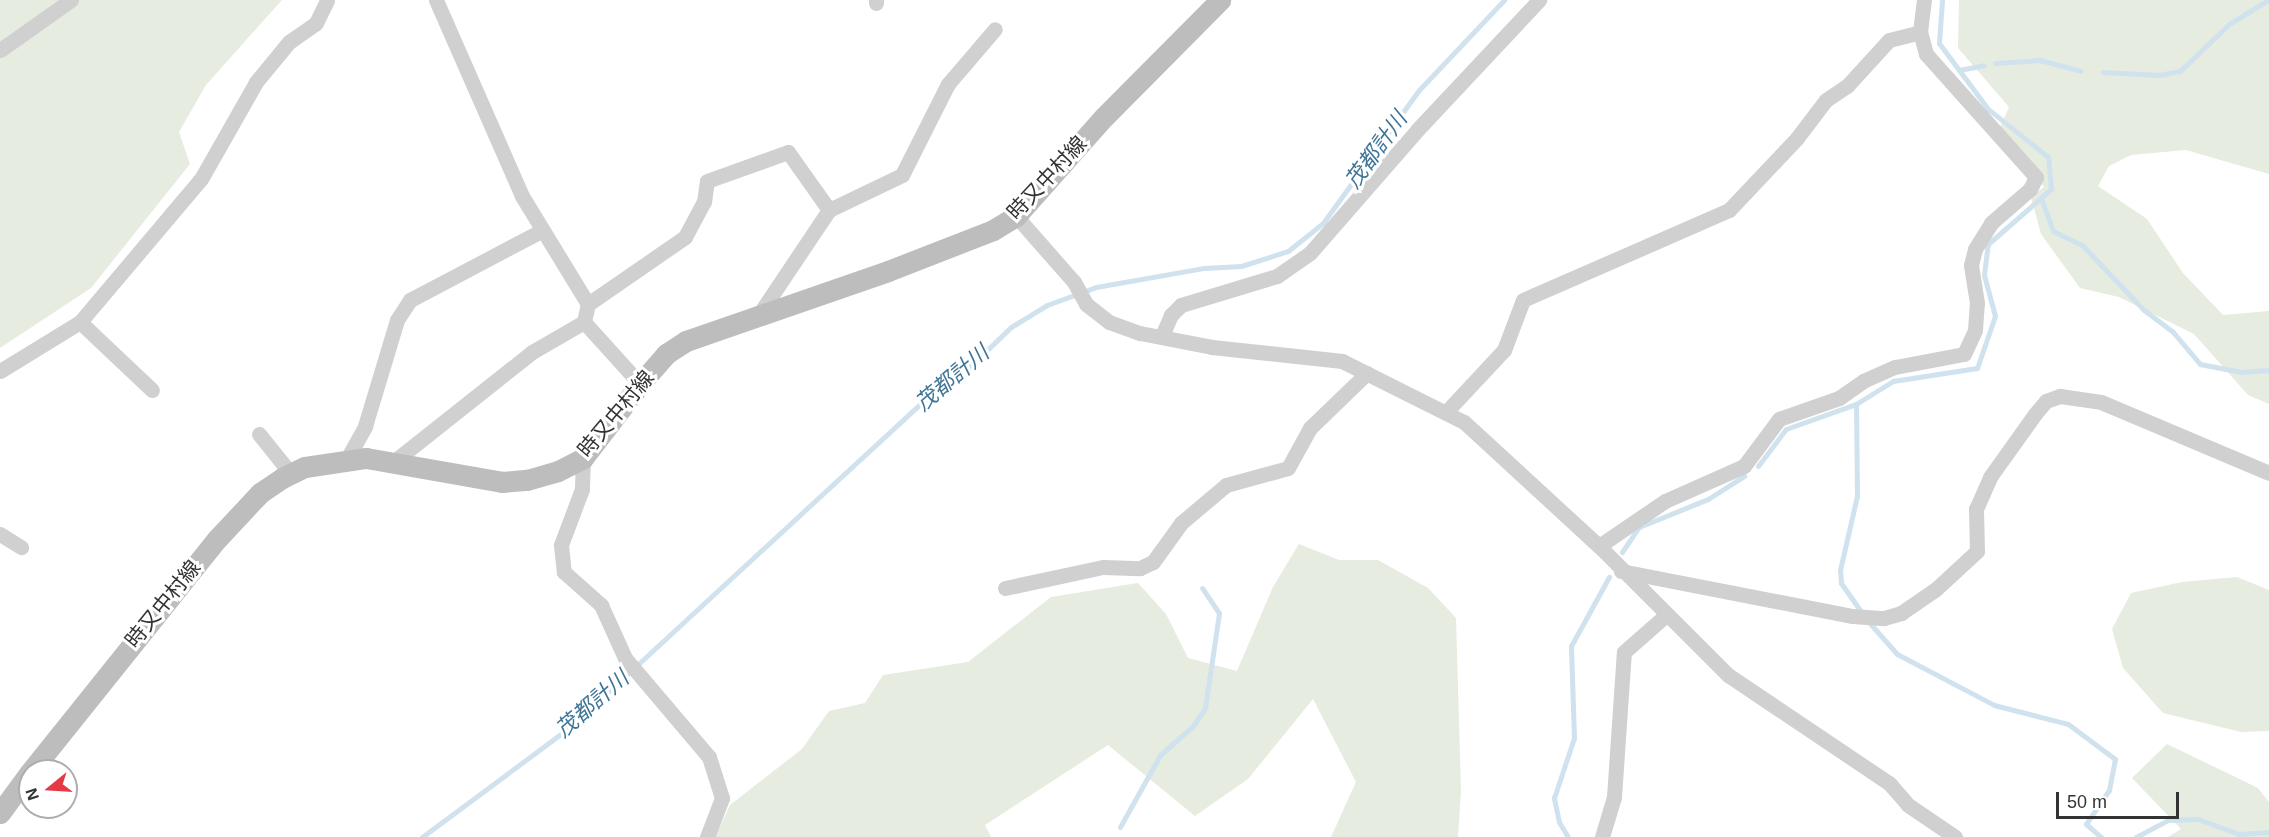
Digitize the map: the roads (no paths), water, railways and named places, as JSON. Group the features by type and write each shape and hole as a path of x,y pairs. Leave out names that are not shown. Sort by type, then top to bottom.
{"main road":[{"name":"時又中村線","path":"41,759 217,539 260,493 291,474 347,459 392,463 502,482 527,480 583,458 639,384 666,354 686,341 888,271 993,230 1016,216 1104,117 1220,0"},
{"name":"時又中村線","path":"0,813 18,789"}],"street":[{"path":"0,50 71,0"},
{"path":"0,371 80,322 201,179 256,82 289,42 316,23 327,0"},
{"path":"436,0 490,129 543,230 588,304"},
{"path":"1162,336 1171,315 1181,305 1277,276 1310,253 1418,129 1539,0"},
{"path":"1599,546 1665,501 1744,466 1779,419 1839,398 1863,381 1895,367 1964,354 1975,330 1977,303 1971,265 1975,249 1991,223 2030,189 2036,177 1926,54 1920,32 1924,0"},
{"path":"760,314 829,210 902,175 948,84 995,29"},
{"path":"1446,412 1504,350 1523,300 1729,210 1797,138 1826,100 1847,86 1889,40 1920,32"},
{"path":"392,463 532,352 584,322 588,304 685,237 704,202 707,181 788,152 829,210"},
{"path":"1016,216 1074,282 1086,304 1109,322 1162,336 1232,350 1342,361 1446,412 1483,438 1599,546 1665,616 1728,675 1889,783 1908,804 1955,837"},
{"path":"347,459 365,426 397,320 410,300 543,230"},
{"path":"80,322 152,390"},
{"path":"584,322 639,384"},
{"path":"1005,588 1103,567 1140,568 1154,562 1181,523 1226,485 1288,468 1311,428 1368,373"},
{"path":"1621,571 1856,616 1874,617 1901,613 1936,589 1977,551 1976,509 1990,477 2035,414 2053,399 2076,397 2101,402 2269,473"},
{"path":"259,434 291,474"},
{"path":"583,458 582,489 564,533 560,561 571,579 601,604 625,658 709,757 722,798 707,837"},
{"path":"0,534 21,547"},
{"path":"1602,837 1614,797 1624,652 1665,616"}],"waterway":[{"name":"茂都計川","path":"422,837 570,727 923,401 954,382 1011,327 1047,305 1096,287 1204,268 1241,266 1288,251 1323,223 1419,90 1504,0"},
{"path":"1862,613 1841,583 1840,570 1857,496 1856,404 1893,381 1977,368 1995,316 1984,275 1988,244 2051,189 2048,157 1988,109 1939,43 1942,0"},
{"path":"2103,72 2159,75 2180,71 2229,24 2268,0"},
{"path":"1995,63 2040,60 2081,71"},
{"path":"1959,70 1984,65"},
{"path":"2041,198 2053,231 2082,245 2144,310 2173,332 2200,364 2241,372 2269,370"},
{"path":"1758,466 1786,429 1856,404"},
{"path":"1622,552 1639,527 1708,499 1744,476"},
{"path":"1568,837 1559,822 1554,798 1574,738 1571,646 1609,577"},
{"path":"1120,827 1160,755 1193,726 1205,708 1219,613 1202,588"},
{"path":"1867,620 1897,654 1994,705 2068,724 2115,759 2109,790 2086,824 2101,837"},
{"path":"2136,837 2168,820 2198,819 2239,834 2269,832"}]}
